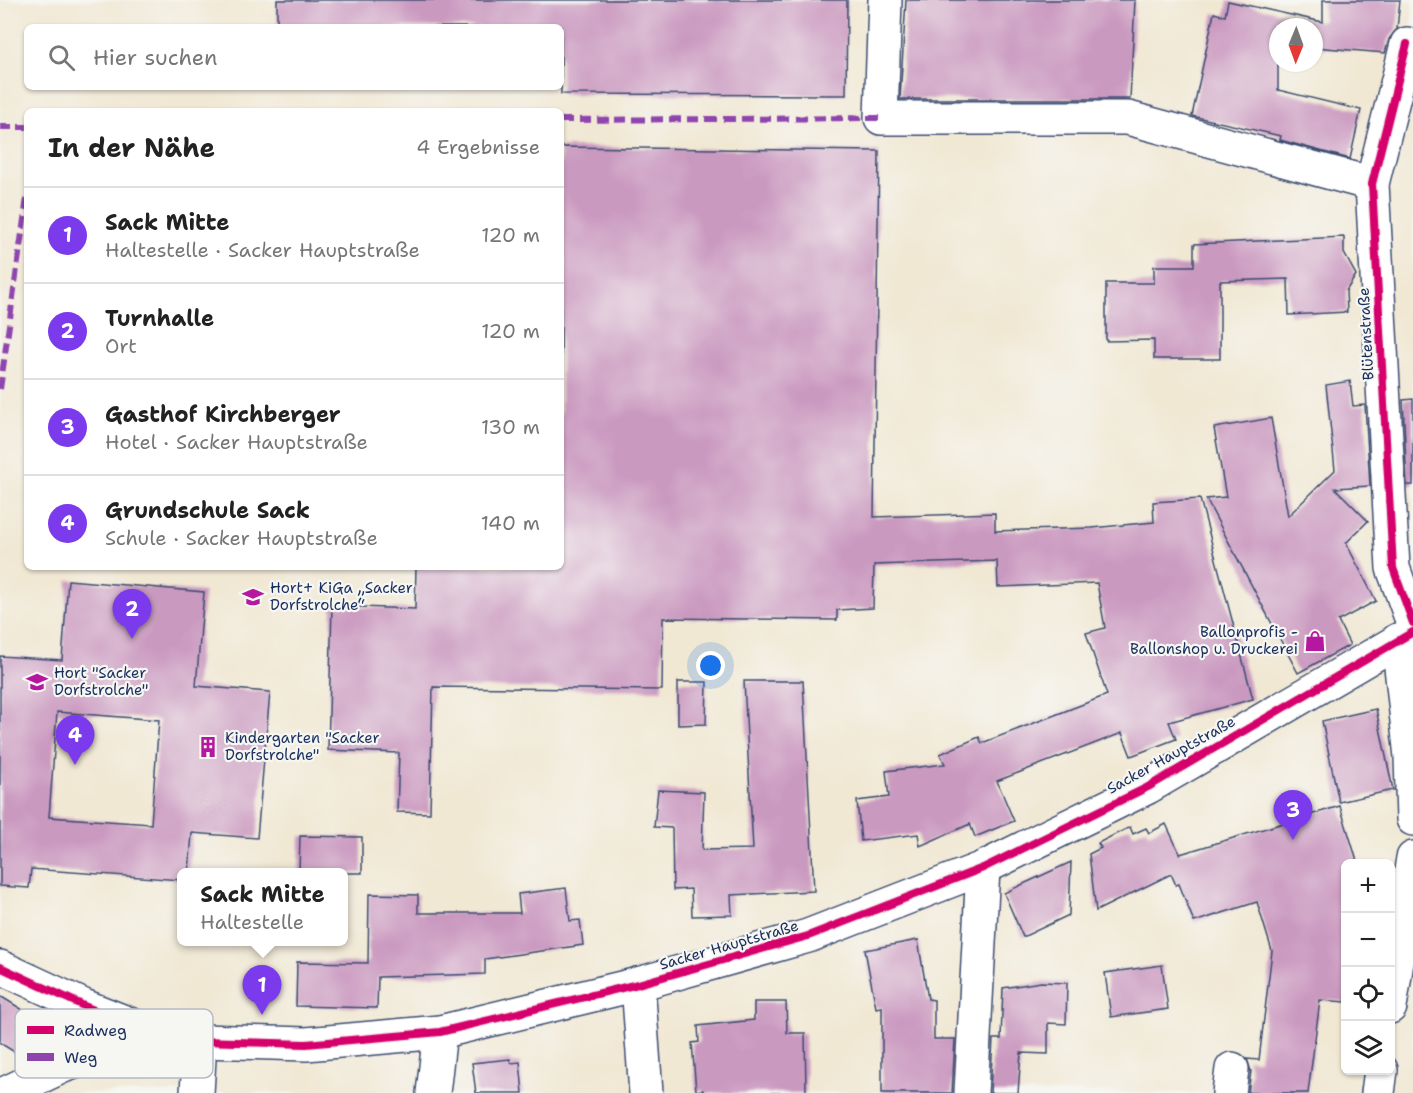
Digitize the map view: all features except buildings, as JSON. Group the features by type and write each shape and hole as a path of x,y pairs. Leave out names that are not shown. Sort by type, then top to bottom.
{"street":[{"path":"885,0 881,118 1128,118 1372,184"},
{"name":"Blütenstraße","path":"1407,44 1402,110 1372,184 1393,568 1408,632 1413,819"},
{"name":"Sacker Hauptstraße","path":"213,1041 306,1044 440,1032 638,984 808,936 983,868 1148,787 1408,632"},
{"path":"1395,975 1413,858"},
{"path":"971,1093 983,868"},
{"name":"Sacker Hauptstraße","path":"0,967 92,1009"},
{"path":"638,984 646,1093"},
{"path":"433,1093 440,1032"},
{"path":"1377,1093 1380,1075"},
{"path":"6,1093 38,1078"},
{"path":"197,1093 198,1078"}],"marked path":[{"path":"564,120 881,118"},
{"path":"0,127 24,127"},
{"path":"0,389 24,219"}],"cycle path":[{"path":"1407,44 1372,184 1393,568 1413,623"},
{"path":"213,1041 306,1044 440,1032 638,984 808,936 983,868 1148,787 1413,632"},
{"path":"0,967 92,1009"}],"place":[{"name":"Hort+ KiGa „Sacker Dorfstrolche“","path":"253,597"},
{"name":"Turnhalle","path":"132,639"},
{"name":"Ballonprofis - Ballonshop u. Druckerei","path":"1315,641"},
{"name":"Hort \"Sacker Dorfstrolche\"","path":"37,682"},
{"name":"Kindergarten \"Sacker Dorfstrolche\"","path":"208,747"},
{"name":"Grundschule Sack","path":"75,765"},
{"name":"Gasthof Kirchberger","path":"1293,840"},
{"name":"Sack Mitte","path":"262,1015"}]}
